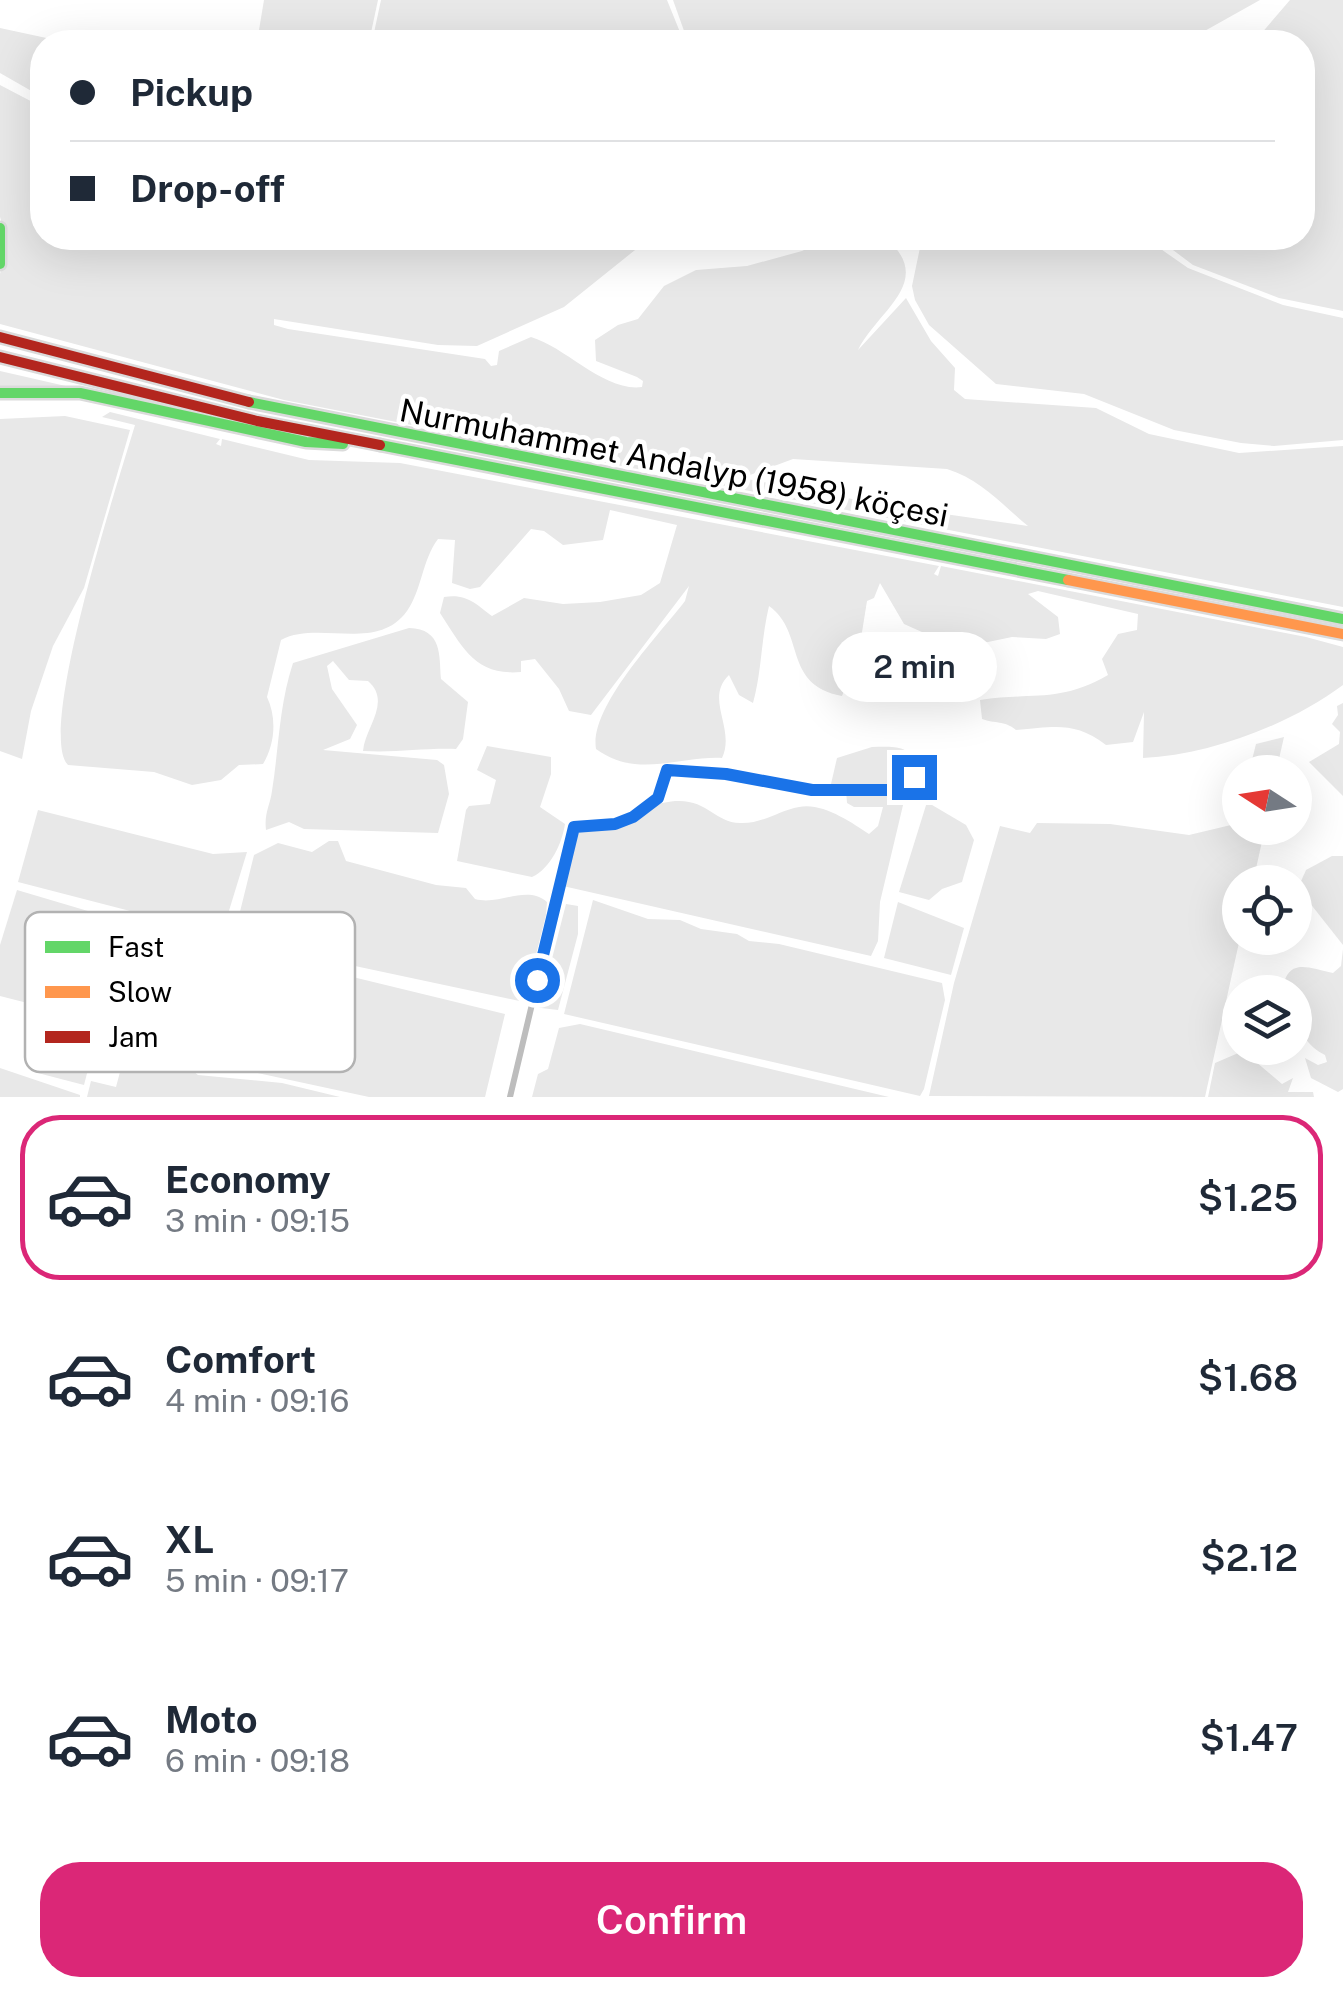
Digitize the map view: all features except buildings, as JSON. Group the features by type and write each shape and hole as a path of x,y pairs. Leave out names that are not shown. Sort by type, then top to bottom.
{"main road":[{"path":"0,228 0,264"},
{"name":"Nurmuhammet Andalyp (1958) köçesi","path":"0,337 298,415 1343,620"},
{"name":"Nurmuhammet Andalyp (1958) köçesi","path":"0,357 257,421 1343,634"},
{"path":"0,393 80,393 306,442 380,446"}],"street":[{"path":"510,1097 574,827 615,824 633,817 658,798 664,773 671,769 812,790 895,790 914,777"}],"shaded area":[{"path":"264,0 378,0 372,30 259,30"},
{"path":"381,0 667,0 679,30 375,30"},
{"path":"673,0 1260,0 1206,30 684,30"},
{"path":"1290,0 1343,0 1343,311 1279,298 1193,265 1173,250 1315,250 1315,30 1264,30"},
{"path":"0,28 30,34 30,90 0,73"},
{"path":"0,85 30,101 30,250 635,250 564,307 477,346 438,345 274,319 274,325 288,329 485,359 491,366 497,365 499,351 531,337 614,383 642,387 643,381 637,377 596,361 595,340 618,325 638,319 664,286 696,270 747,266 804,250 896,250 906,268 904,282 858,350 906,298 931,341 955,368 954,390 965,399 1096,408 1149,434 1239,453 1343,446 1343,607 284,400 0,324 0,274 7,243 0,217","holes":["793,459 947,469 981,486 1028,526 889,506 742,478"]},
{"path":"920,250 1162,250 1188,268 1283,305 1343,318 1343,440 1274,446 1241,443 1174,430 1084,394 996,384 929,325 912,286"},
{"path":"0,371 70,387 0,389"},
{"path":"110,412 220,439 216,444 221,446 222,439 309,460 400,463 939,566 934,574 938,576 941,566 1306,637 1343,647 1343,685 1298,713 1248,735 1195,751 1143,758 1144,712 1133,742 1106,745 1074,729 1016,730 982,719 980,700 1060,693 1108,675 1102,659 1118,634 1137,630 1138,614 1038,591 1028,594 1058,617 1060,634 1046,639 1012,637 964,647 904,624 880,583 874,598 867,601 859,651 842,696 810,681 802,670 788,629 769,606 753,703 739,695 729,675 722,684 722,758 627,763 596,749 603,713 628,672 685,601 689,586 591,715 569,711 559,689 535,659 521,661 521,672 505,672 481,664 464,648 440,613 444,597 452,596 471,601 492,616 524,598 563,604 641,595 660,583 677,525 610,510 603,540 563,545 544,531 531,529 480,587 470,589 452,583 455,540 438,539 412,603 394,623 364,633 312,633 281,640 267,697 273,731 263,764 239,765 221,780 192,785 154,772 68,765 61,743 71,657 135,425 102,417"},
{"path":"65,416 130,430 84,588 53,646 31,711 22,759 0,751 0,419"},
{"path":"409,628 428,633 434,639 441,679 468,702 463,739 456,749 363,751 378,697 368,681 349,680 333,661 327,666 332,689 357,725 350,739 323,750 437,760 444,765 449,794 438,833 304,829 289,822 266,830 282,711 293,663"},
{"path":"1343,703 1343,796 1312,765 1312,760 1339,744 1340,732 1332,724 1338,715 1337,706"},
{"path":"1284,737 1280,755 1253,755 1256,744"},
{"path":"487,746 551,757 551,774 540,807 565,824 554,854 545,868 532,877 457,861 466,810 469,806 490,804 496,780 477,770"},
{"path":"872,747 903,749 916,762 901,781 891,785 831,784 837,758"},
{"path":"846,790 875,791 904,801 880,902 878,941 871,956 563,886 576,828 623,825 658,805 677,801 698,805 740,823 799,807 817,807 869,834 878,826 883,807 854,807 847,803"},
{"path":"927,802 966,825 974,840 962,882 942,889 929,900 899,892"},
{"path":"38,810 213,854 247,852 229,912 134,912 18,882"},
{"path":"1037,823 1110,824 1189,835 1222,827 1222,845 1261,845 1257,865 1222,865 1222,955 1236,955 1232,975 1222,975 1222,1020 1205,1097 929,1096 954,983 1000,826 1030,833"},
{"path":"329,841 338,841 346,861 436,885 466,888 475,899 530,895 547,902 524,1002 355,966 355,912 240,912 254,855 278,843 312,852"},
{"path":"1332,856 1343,856 1343,945 1312,906 1312,867"},
{"path":"17,890 91,912 25,912 25,1002 0,996 0,945"},
{"path":"593,900 648,919 680,920 701,929 737,934 749,941 779,944 942,983 945,1000 920,1096 564,1014"},
{"path":"898,902 964,928 951,975 884,958"},
{"path":"566,904 578,906 578,934 558,1010 533,1007 538,986 545,986"},
{"path":"1343,949 1343,1089 1338,1092 1311,1078 1307,1065 1327,1062 1325,1055 1312,1046 1312,975 1287,975 1299,967 1333,973 1341,966"},
{"path":"355,978 505,1014 485,1097 369,1097 253,1072 355,1072"},
{"path":"580,1024 889,1097 532,1097 538,1074 548,1069 559,1028"},
{"path":"1222,1060 1222,1065 1260,1065 1282,1084 1293,1078 1288,1092 1313,1092 1314,1097 1208,1097 1215,1063"},
{"path":"0,1068 80,1095 80,1097 0,1097"},
{"path":"34,1072 87,1072 84,1085"},
{"path":"120,1072 194,1072 282,1083 340,1097 87,1097 91,1081 116,1087"}],"traffic: fast":[{"path":"0,228 0,264"},
{"path":"0,393 80,393 306,442 343,444"},
{"path":"249,402 1343,619"},
{"path":"380,445 1068,580"}],"traffic: slow":[{"path":"1068,580 1343,634"}],"traffic: jam":[{"path":"0,337 249,402"},
{"path":"0,357 257,421 380,445"}],"route":[{"path":"537,980 574,827 606,826 633,817 658,798 667,770 726,774 812,790 895,790 914,777"}]}
